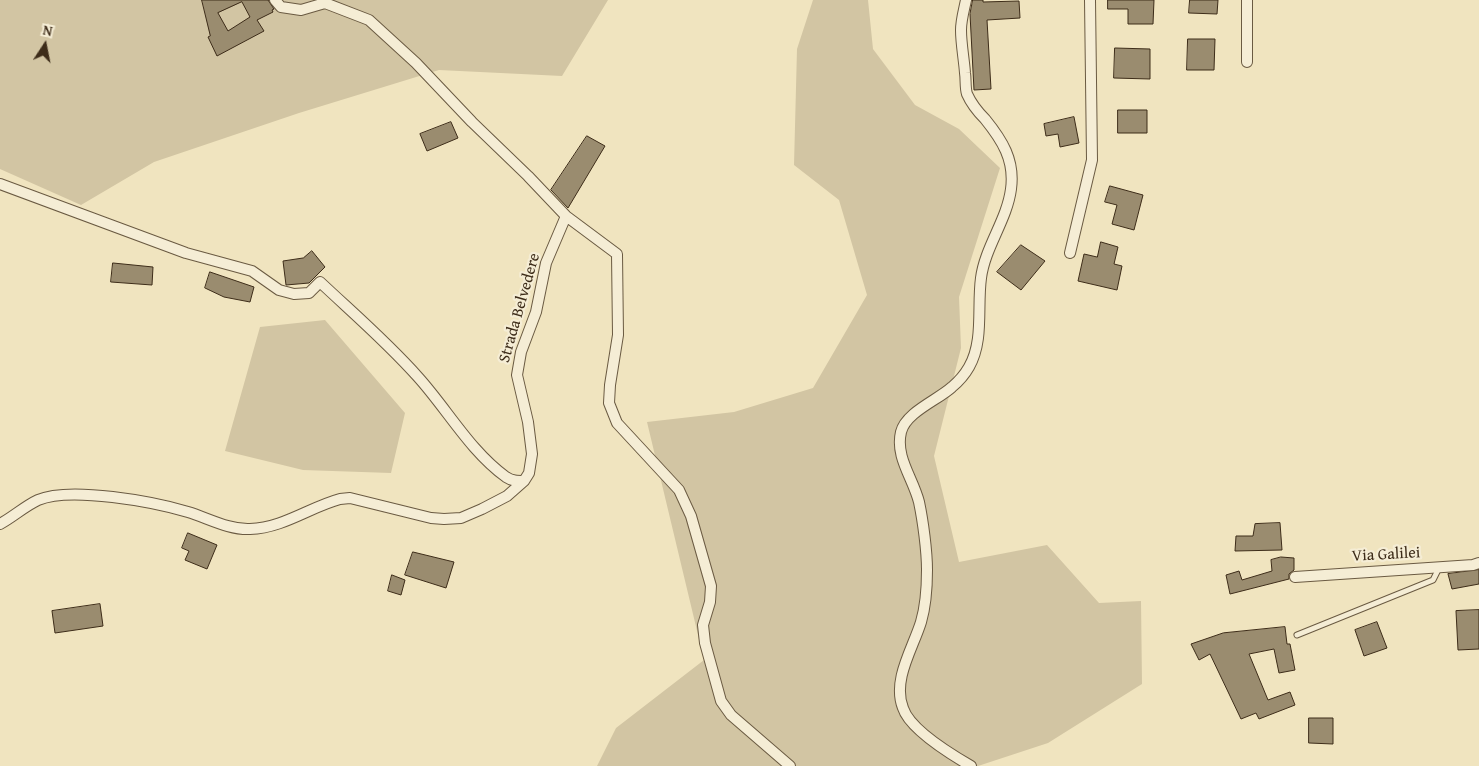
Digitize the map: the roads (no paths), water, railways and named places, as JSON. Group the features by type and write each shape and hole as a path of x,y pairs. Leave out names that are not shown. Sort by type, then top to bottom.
{"street":[{"path":"275,0 281,7 301,10 325,3 369,20 416,63 566,216 617,254 618,335 609,403 617,423 679,490 691,516 711,586 710,602 703,625 705,643 721,701 731,715 790,766"},
{"path":"966,0 961,29 967,94 975,108 1000,137 1010,158 1011,190 1006,213 982,272 976,349 969,367 953,387 920,410 904,424 901,432 899,447 918,502 927,568 926,602 922,620 901,679 899,695 903,710 922,732 971,766"},
{"path":"1070,253 1092,160 1090,0"},
{"path":"1247,0 1247,62"},
{"path":"0,184 186,253 252,271 278,290 294,294 309,293 320,282 371,329 418,377 480,453 507,478 515,481 524,481"},
{"name":"Strada Belvedere","path":"524,481 529,473 532,454 528,422 517,375 521,352 536,312 546,263 566,216"},
{"path":"0,524 37,500 68,495 98,495 154,503 249,530 273,526 340,499 350,498 431,518 460,518 507,496 524,481"},
{"name":"Via Galilei","path":"1295,577 1473,565 1479,563"}],"lane":[{"path":"1297,635 1433,580 1439,567"}]}
